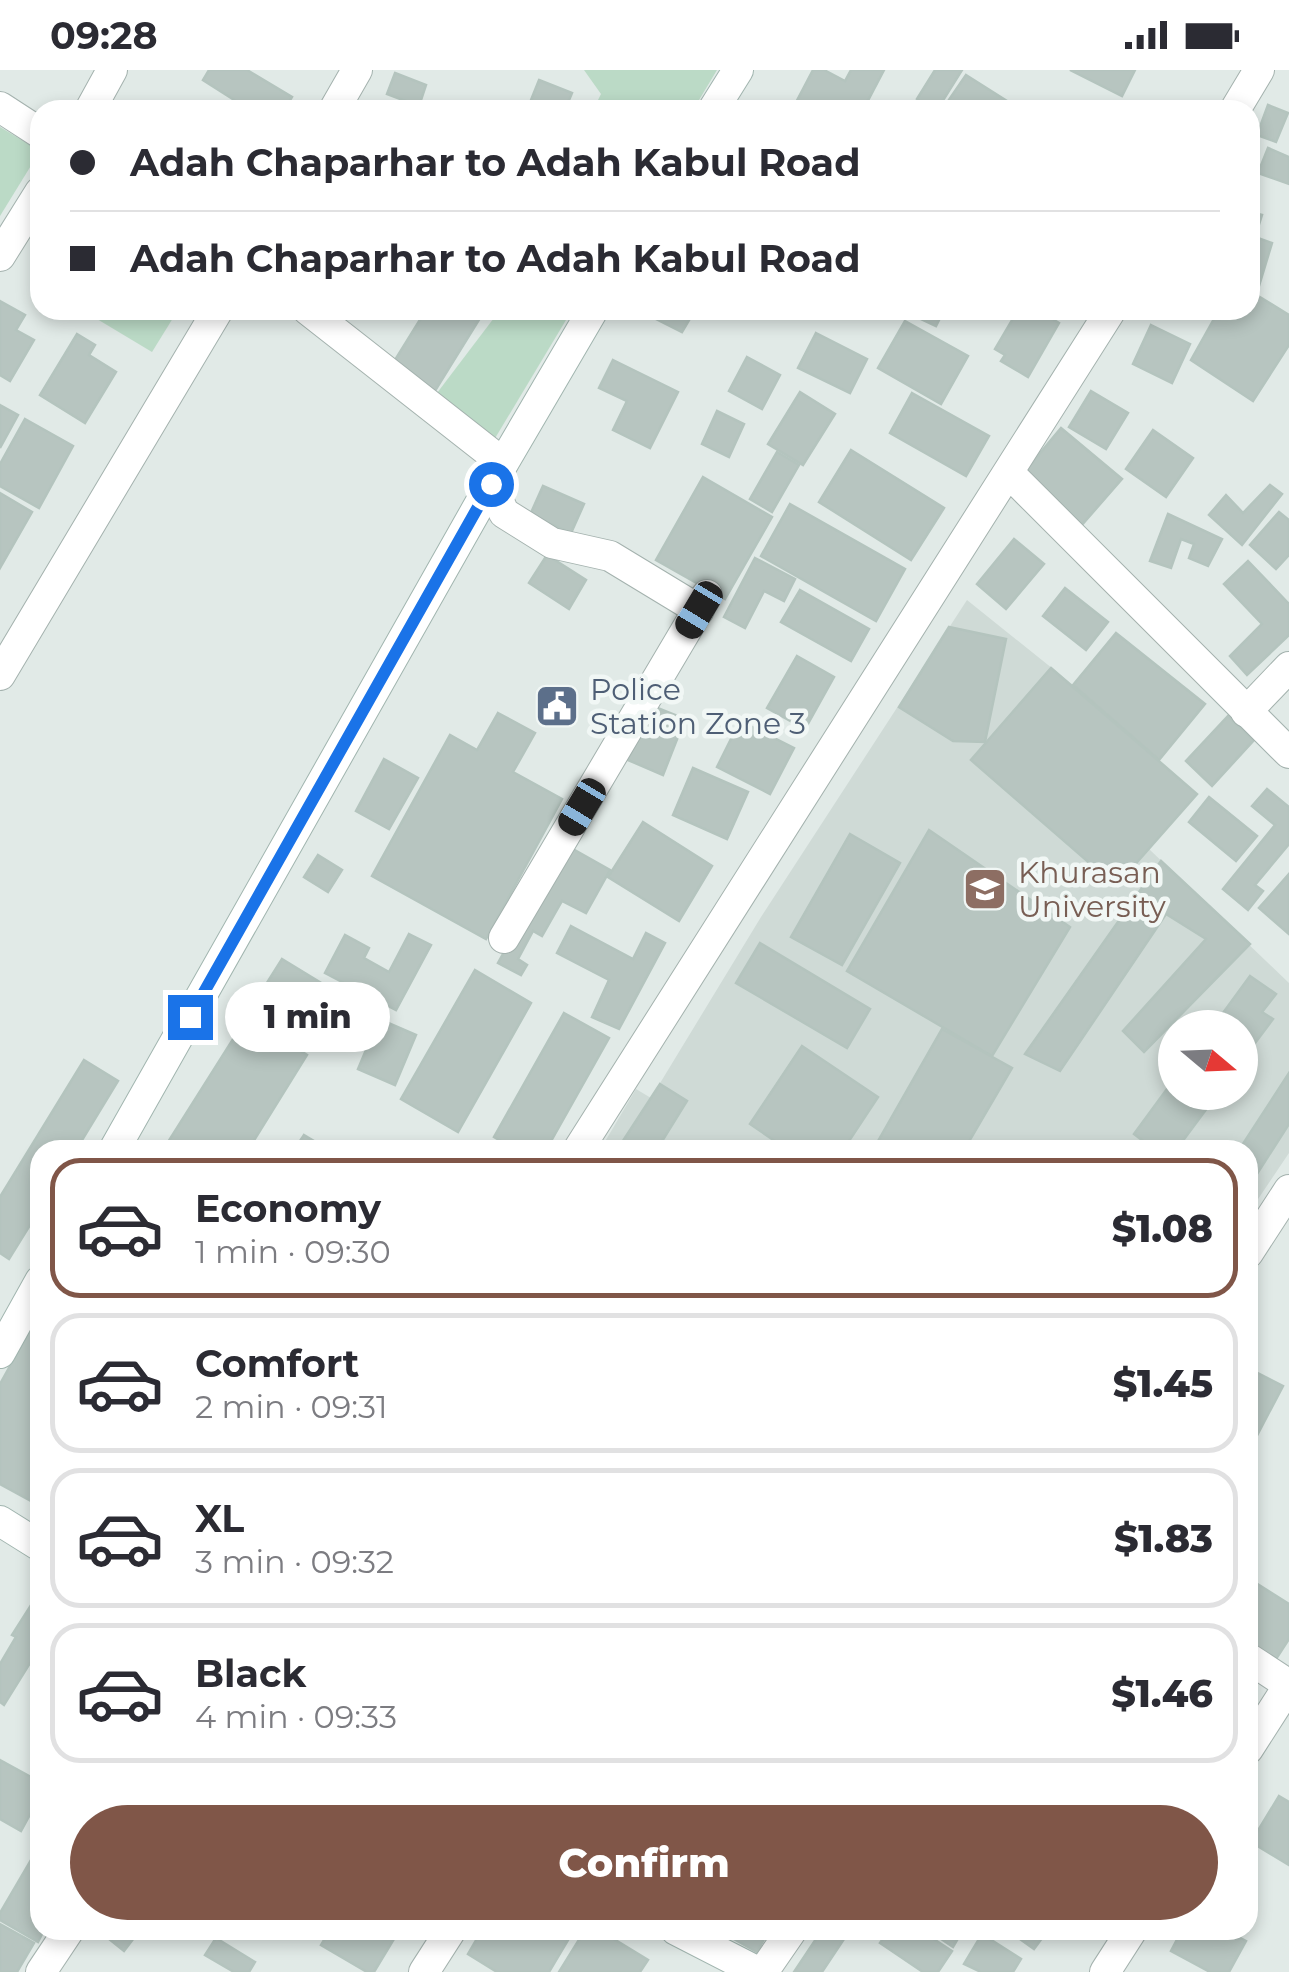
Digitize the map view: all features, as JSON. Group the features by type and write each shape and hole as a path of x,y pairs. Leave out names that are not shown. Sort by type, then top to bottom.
{"street":[{"path":"96,100 112,70"},
{"path":"340,100 357,70"},
{"path":"720,100 738,70"},
{"path":"1241,100 1260,70"},
{"path":"0,107 30,126"},
{"path":"0,256 30,208"},
{"path":"0,674 212,320"},
{"path":"320,320 497,474 504,513 552,543 610,556 703,602 504,938"},
{"path":"120,1140 587,320"},
{"path":"584,1140 1105,320"},
{"path":"1010,474 1289,753"},
{"path":"1246,712 1289,666"},
{"path":"1258,1238 1289,1190"},
{"path":"0,1353 10,1309 30,1290"},
{"path":"0,1520 30,1540"},
{"path":"1258,1665 1289,1685 1258,1733"},
{"path":"42,1972 63,1940"},
{"path":"424,1972 445,1940"},
{"path":"696,1940 760,1972 784,1940"},
{"path":"1105,1972 1126,1940"}],"shaded area":[{"name":"Khurasan University","path":"967,600 1073,685 1197,794 1149,849 1289,983 1289,1153 1258,1199 1258,1140 606,1140 636,1089 651,1098 761,917"}],"green space":[{"path":"584,70 717,70 699,100 598,100 601,94"},
{"path":"0,127 30,145 30,167 0,216"},
{"path":"99,320 172,320 152,352"},
{"path":"492,320 566,320 494,440 434,397"}],"building":[{"path":"209,70 247,70 292,97 234,100 203,80"},
{"path":"813,70 824,70 845,81 851,70 884,70 868,100 797,100"},
{"path":"935,70 962,70 943,100 917,99"},
{"path":"1070,70 1135,70 1122,96"},
{"path":"395,73 426,85 421,100 403,100 387,94"},
{"path":"966,75 1005,100 949,100"},
{"path":"539,80 572,93 569,100 531,100"},
{"path":"1268,105 1288,113 1276,142 1260,136"},
{"path":"1268,148 1289,157 1289,184 1260,174"},
{"path":"1260,239 1272,243 1260,283"},
{"path":"1260,297 1289,315 1289,345 1253,401 1191,360 1213,320 1260,320"},
{"path":"0,301 25,315 16,330 34,340 10,381 0,375"},
{"path":"420,320 479,320 433,394 390,368"},
{"path":"658,320 689,320 682,332"},
{"path":"1012,320 1059,323 1028,377 1001,361 1005,355 995,349"},
{"path":"905,321 968,356 941,404 878,368"},
{"path":"1151,325 1190,344 1172,383 1133,364"},
{"path":"816,333 867,359 850,393 798,368"},
{"path":"77,334 95,345 89,355 116,372 85,423 40,395"},
{"path":"747,357 780,375 762,409 729,391"},
{"path":"613,360 678,392 650,448 613,430 627,401 599,388"},
{"path":"1091,391 1128,413 1106,449 1069,427"},
{"path":"800,392 835,414 803,465 768,444"},
{"path":"912,393 989,436 966,476 890,433"},
{"path":"0,405 18,415 0,448"},
{"path":"717,411 744,424 729,457 702,444"},
{"path":"25,419 73,446 39,508 0,486 0,464"},
{"path":"1061,428 1122,479 1080,527 1020,477"},
{"path":"1153,430 1193,458 1166,497 1126,469"},
{"path":"851,450 944,508 911,560 819,502"},
{"path":"777,452 799,465 772,512 750,499"},
{"path":"703,477 772,517 725,599 656,560"},
{"path":"1270,485 1282,494 1242,545 1209,515 1226,495 1243,513"},
{"path":"543,486 584,504 571,533 530,515"},
{"path":"0,493 32,512 0,568"},
{"path":"790,504 905,569 876,621 761,556"},
{"path":"1279,512 1289,520 1289,555 1276,569 1250,545"},
{"path":"1168,514 1222,539 1208,566 1189,558 1194,544 1181,539 1171,568 1150,561"},
{"path":"1014,539 1044,564 1006,609 977,584"},
{"path":"547,555 586,580 569,609 529,583"},
{"path":"755,558 795,579 784,601 764,591 745,628 724,617"},
{"path":"1248,561 1289,604 1289,635 1247,675 1230,656 1262,624 1224,584"},
{"path":"1065,588 1108,622 1086,650 1043,616"},
{"path":"800,590 869,629 851,661 781,622"},
{"path":"949,627 1006,639 985,742 953,741 899,707"},
{"path":"1116,633 1205,704 1159,760 1073,685"},
{"path":"797,656 834,677 805,729 767,708"},
{"path":"1051,668 1197,794 1116,886 971,760"},
{"path":"650,705 685,719 663,775 628,760"},
{"path":"498,713 535,733 513,772 562,799 486,939 372,876 450,735 477,750"},
{"path":"1228,716 1254,740 1212,786 1186,761"},
{"path":"740,721 794,748 770,794 717,767"},
{"path":"384,759 418,778 389,829 356,811"},
{"path":"693,768 748,792 727,839 673,815"},
{"path":"1267,789 1289,807 1289,844 1255,885 1263,891 1248,910 1223,889 1275,825 1252,806"},
{"path":"1209,797 1257,836 1236,861 1189,822"},
{"path":"643,822 712,866 679,921 608,877"},
{"path":"929,830 1070,927 992,1056 847,971"},
{"path":"850,834 900,863 842,965 791,937"},
{"path":"564,844 610,870 586,913 562,901 542,936 533,931 518,959 527,965 521,975 498,963"},
{"path":"318,855 342,870 328,892 304,877"},
{"path":"1161,861 1250,944 1185,1010 1158,1010 1158,1038 1144,1052 1123,1031 1206,939 1166,914 1060,1071 1025,1054"},
{"path":"1289,874 1289,934 1259,908"},
{"path":"571,926 633,959 646,933 665,943 619,1029 592,1017 609,980 557,953"},
{"path":"409,934 431,945 396,1010 325,973 345,935 369,948 364,958 389,972"},
{"path":"760,943 870,1009 847,1048 736,983"},
{"path":"282,959 326,986 307,1017 263,989"},
{"path":"475,970 531,1003 458,1132 401,1099"},
{"path":"1250,976 1276,994 1262,1012 1273,1019 1258,1039 1258,1010 1225,1010"},
{"path":"564,1013 609,1038 552,1140 494,1137"},
{"path":"247,1017 307,1055 254,1140 169,1140"},
{"path":"379,1019 416,1035 395,1085 358,1069"},
{"path":"942,1029 1012,1068 970,1140 879,1140"},
{"path":"802,1046 878,1097 850,1140 773,1140 750,1124"},
{"path":"84,1060 118,1081 82,1140 35,1140"},
{"path":"1289,1073 1289,1124 1258,1172 1258,1140 1245,1140"},
{"path":"660,1084 687,1101 663,1140 624,1140"},
{"path":"1158,1101 1158,1110 1206,1110 1183,1140 1142,1140 1134,1134"},
{"path":"30,1148 30,1225 9,1259 0,1253 0,1197"},
{"path":"30,1330 30,1500 0,1484 0,1384"},
{"path":"1258,1373 1283,1386 1258,1434"},
{"path":"1258,1584 1289,1604 1289,1639 1276,1659 1258,1647"},
{"path":"30,1607 30,1663 4,1705 0,1702 0,1664 16,1637 12,1635"},
{"path":"0,1760 30,1776 30,1814 21,1831 0,1819"},
{"path":"1279,1796 1289,1802 1289,1865 1258,1846 1258,1830"},
{"path":"30,1862 30,1937 0,1920 0,1913"},
{"path":"0,1924 34,1943 17,1972 0,1972"},
{"path":"110,1940 132,1940 124,1951"},
{"path":"215,1940 219,1940 255,1962 249,1972 234,1972 205,1955"},
{"path":"324,1940 393,1940 374,1972 367,1972 321,1945"},
{"path":"476,1940 568,1940 549,1972 497,1972 468,1954"},
{"path":"579,1940 615,1940 648,1960 640,1972 559,1972"},
{"path":"736,1940 764,1940 757,1952"},
{"path":"815,1940 843,1940 822,1972 794,1972"},
{"path":"935,1940 952,1951 938,1972 923,1972 880,1943"},
{"path":"978,1940 991,1940 1021,1959 1013,1972 981,1972 964,1964"},
{"path":"1021,1940 1041,1940 1034,1949"},
{"path":"1177,1940 1246,1941 1229,1972 1210,1972 1171,1951"}],"place":[{"name":"Police Station Zone 3","path":"557,706"},
{"name":"Khurasan University","path":"985,889"}],"route":[{"path":"190,1017 491,484"}]}
